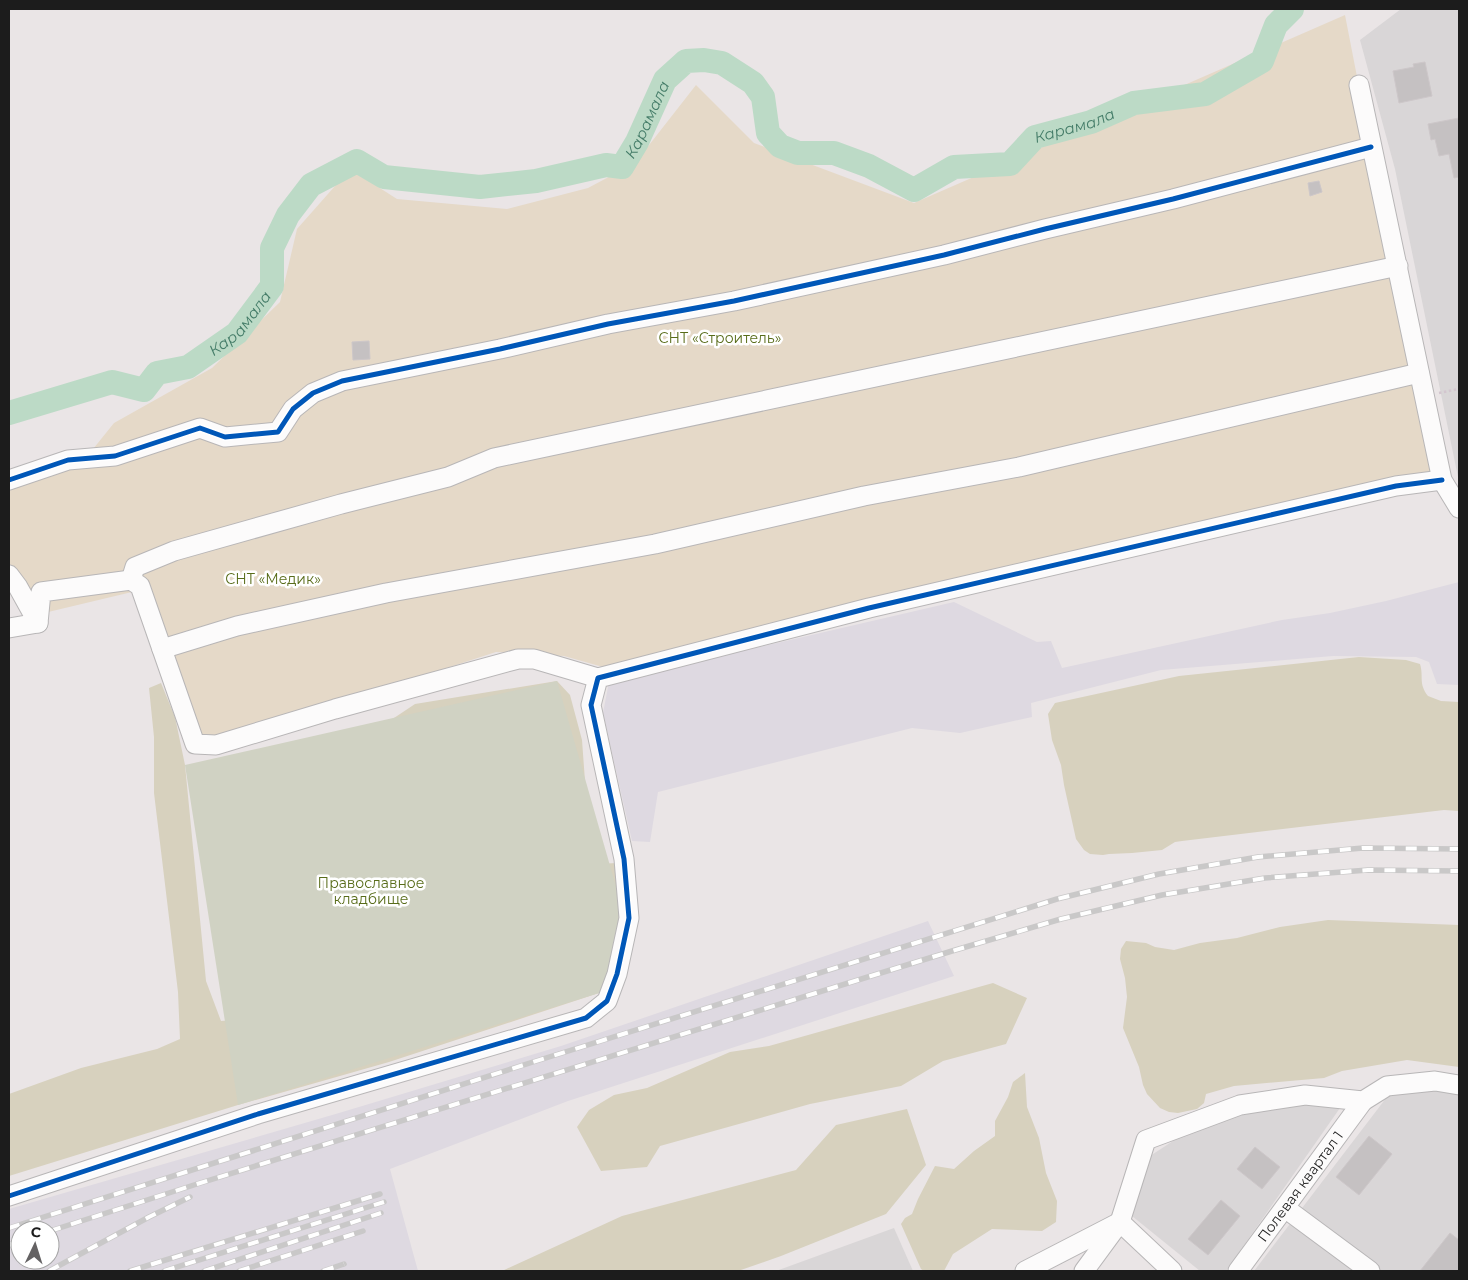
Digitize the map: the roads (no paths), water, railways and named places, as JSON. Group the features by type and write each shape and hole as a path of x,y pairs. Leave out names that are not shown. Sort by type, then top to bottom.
{"street":[{"path":"1359,85 1442,480 1459,508"},
{"path":"9,480 68,460 115,456 200,428 225,437 278,432 293,410 313,392 342,380 500,349 608,324 744,299 944,255 1045,229 1173,200 1371,146"},
{"path":"131,580 135,567 174,551 341,504 448,477 494,458 1398,266"},
{"path":"162,649 246,624 386,593 655,544 864,496 1020,467 1419,373"},
{"path":"38,623 41,592 131,580 140,586 196,744 216,745 336,709 518,659 534,659 598,678 870,608 1396,486 1442,480"},
{"path":"9,575 38,623"},
{"path":"9,628 38,623"},
{"path":"9,1196 258,1114 586,1018 607,1001 618,974 629,918 624,859 591,705 598,678"},
{"path":"1084,1271 1120,1222 1146,1140 1240,1105 1305,1095 1363,1101 1387,1086 1435,1081 1459,1085"},
{"name":"Полевая квартал 1","path":"1238,1271 1363,1101"},
{"path":"1285,1208 1370,1271"},
{"path":"1120,1222 1172,1271"},
{"path":"1025,1271 1120,1222"}],"waterway":[{"name":"Карамала","path":"9,413 112,382 144,390 157,373 188,367 237,333 272,286 272,248 288,215 311,185 357,161 384,177 480,187 536,181 606,165 622,167 637,142 665,80 686,61 704,60 722,63 753,83 763,97 768,133 780,146 798,153 834,153 869,166 914,190 954,167 1010,164 1035,137 1091,122 1134,103 1205,94 1262,61 1276,25 1292,9"}],"railway":[{"path":"9,1228 1057,899 1159,874 1258,857 1363,848 1459,849"},
{"path":"60,1228 952,951 1061,919 1162,895 1265,878 1368,870 1459,871"},
{"path":"130,1271 380,1194"},
{"path":"49,1271 190,1197"},
{"path":"164,1271 384,1202"},
{"path":"204,1271 381,1213"},
{"path":"239,1271 363,1231"},
{"path":"323,1271 344,1264"}],"park label":[{"name":"СНТ «Строитель»","path":"720,338"},
{"name":"СНТ «Медик»","path":"273,579"},
{"name":"Православное кладбище","path":"371,892"}]}
